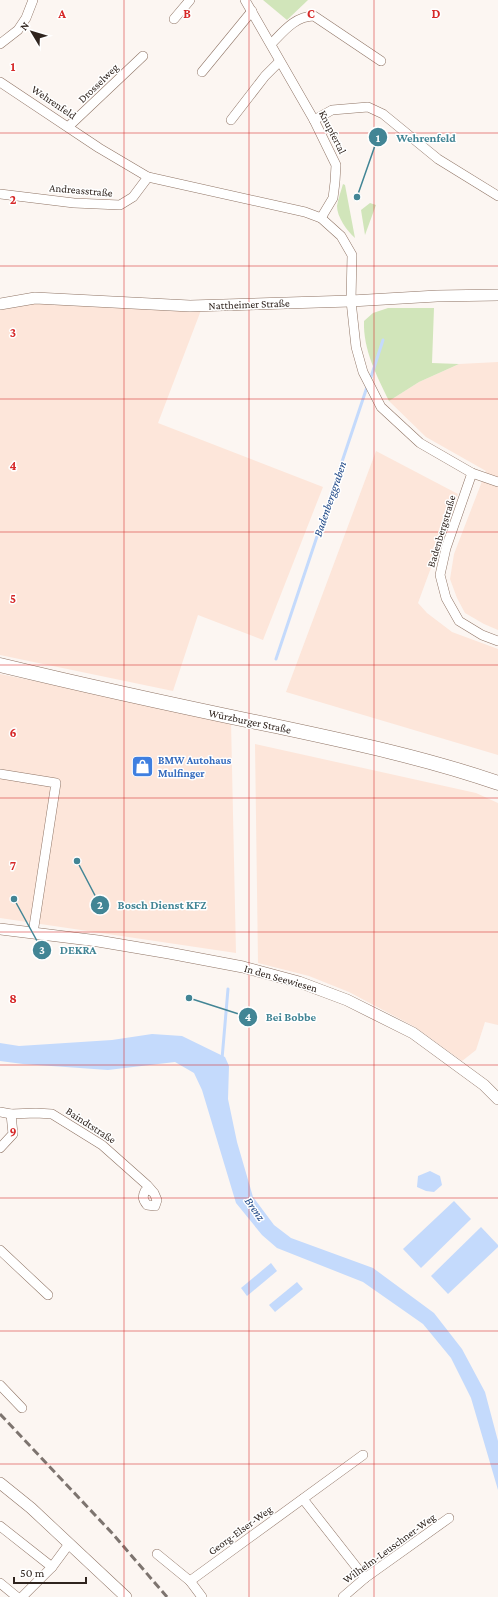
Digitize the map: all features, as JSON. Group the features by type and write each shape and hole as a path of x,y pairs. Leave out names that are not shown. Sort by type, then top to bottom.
{"main road":[{"name":"Würzburger Straße","path":"0,665 79,684 378,749 443,766 498,783"}],"street":[{"path":"0,44 18,30 26,18 33,0"},
{"path":"174,20 190,0"},
{"name":"Knupfertal","path":"245,0 271,44 279,62 314,120 336,165 336,182 333,198 322,218"},
{"path":"202,72 252,11"},
{"path":"271,44 291,25 302,18 314,16 381,61"},
{"name":"Drosselweg","path":"69,126 143,56"},
{"path":"231,120 265,76 279,62"},
{"name":"Wehrenfeld","path":"0,82 69,126 99,148 148,177 305,212 322,218 340,236 352,254 351,302"},
{"path":"314,120 332,110 368,107 383,114 438,159 498,196"},
{"name":"Andreasstraße","path":"0,194 74,203 120,205 134,197 148,177"},
{"name":"Nattheimer Straße","path":"0,304 34,298 190,306 351,302 437,296 498,295"},
{"path":"351,302 356,347 363,372 381,407 420,442 472,473 498,482"},
{"name":"Badenbergstraße","path":"472,473 446,548 440,575 446,598 459,621 482,635 498,641"},
{"path":"0,774 56,783 33,933"},
{"name":"In den Seewiesen","path":"0,929 169,953 243,967 299,982 346,1000 413,1033 484,1085 498,1099"},
{"name":"Baindtstraße","path":"0,1112 11,1114 52,1114 70,1124 107,1150 154,1193"},
{"path":"0,1148 12,1134 11,1114"},
{"path":"0,1250 48,1295"},
{"path":"0,1385 22,1408"},
{"name":"Georg-Elser-Weg","path":"190,1580 363,1455"},
{"path":"0,1483 31,1508 126,1597"},
{"path":"303,1499 365,1578"},
{"name":"Wilhelm-Leuschner-Weg","path":"343,1597 365,1578 449,1518"},
{"path":"0,1526 52,1567"},
{"path":"22,1597 52,1567 70,1544"},
{"path":"157,1554 190,1580 202,1597"},
{"path":"0,1583 17,1597"}],"shaded area":[{"path":"37,303 203,305 158,423 323,487 263,640 198,615 173,691 0,655 0,310"},
{"path":"498,362 498,630 465,613 457,598 450,579 454,554 486,471 426,437 389,401 419,382 459,364"},
{"path":"376,451 458,494 418,603 427,613 452,632 498,649 498,755 286,692"},
{"path":"0,674 231,721 236,953 0,918"},
{"path":"255,744 476,793 498,803 498,1025 485,1022 476,1050 462,1061 415,1027 349,992 309,976 258,963"}],"green space":[{"path":"263,0 308,0 287,20"},
{"path":"343,184 345,185 355,238 343,224 337,210 337,203"},
{"path":"370,203 376,205 365,235 361,210"},
{"path":"388,308 434,308 432,363 459,364 419,382 389,401 368,352 364,332 364,321 373,313"}],"water":[{"name":"Brenz","path":"152,1034 182,1036 225,1057 229,1066 228,1099 237,1142 253,1197 274,1225 291,1238 373,1268 434,1313 462,1349 485,1392 498,1441 498,1490 471,1398 451,1358 423,1324 363,1282 277,1248 262,1235 236,1203 202,1090 194,1073 175,1062 108,1070 0,1061 0,1043 19,1046 112,1040"},
{"path":"430,1171 440,1176 442,1185 434,1192 426,1191 417,1187 418,1176"},
{"path":"454,1201 471,1219 421,1268 403,1249"},
{"path":"481,1227 498,1245 498,1247 448,1294 431,1276"},
{"path":"271,1263 277,1271 247,1296 241,1288"},
{"path":"297,1282 303,1289 275,1312 269,1305"}],"waterway":[{"name":"Badenberggraben","path":"370,380 383,340"},
{"name":"Badenberggraben","path":"276,659 367,387"},
{"name":"Badenberggraben","path":"222,1059 228,989"}],"railway":[{"path":"0,1414 112,1533 167,1597"}],"place":[{"name":"Wehrenfeld","path":"357,197"},
{"name":"BMW Autohaus Mulfinger","path":"142,766"},
{"name":"Bosch Dienst KFZ","path":"77,861"},
{"name":"DEKRA","path":"14,899"},
{"name":"Bei Bobbe","path":"189,998"}]}
